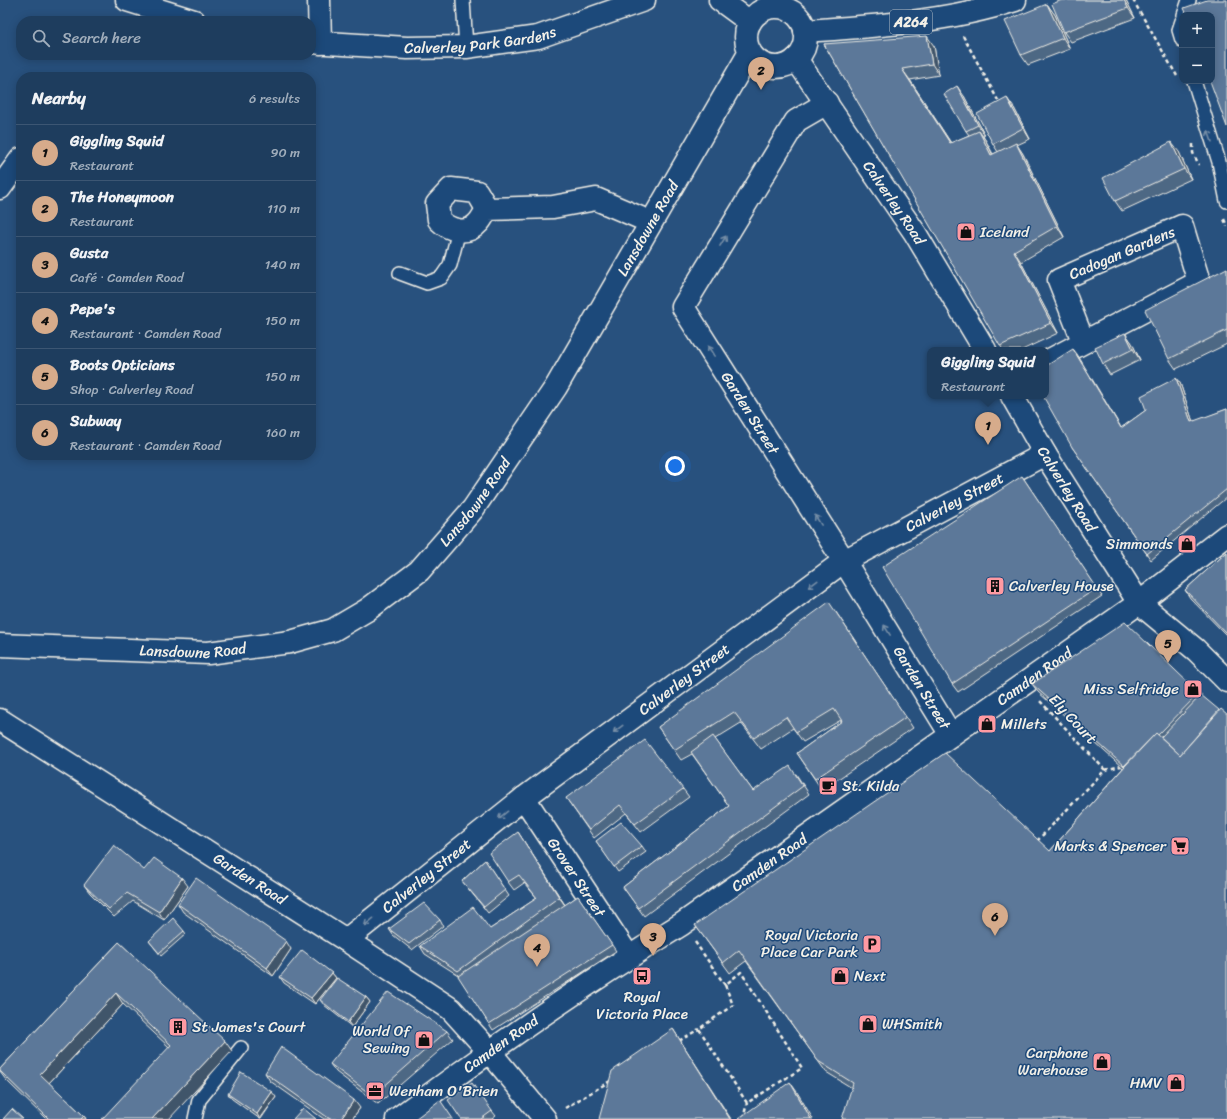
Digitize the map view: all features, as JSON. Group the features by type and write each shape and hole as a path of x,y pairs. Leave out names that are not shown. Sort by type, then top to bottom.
{"street":[{"path":"127,0 178,16"},
{"path":"316,42 319,0"},
{"name":"Calverley Park Gardens","path":"316,42 407,48 466,47 538,37 644,0"},
{"path":"720,0 750,22"},
{"name":"A264","path":"805,31 904,24 996,6 1015,0"},
{"path":"773,7 783,8 798,17 805,31 806,41 803,51 796,59 780,67 771,67 763,64 750,52 746,37 750,22 756,14 764,10 773,7"},
{"name":"Lansdowne Road","path":"0,645 208,653 290,642 332,630 367,610 419,571 473,509 556,387 650,222 750,52"},
{"name":"Calverley Road","path":"796,59 828,103 915,233 983,347"},
{"name":"Garden Street","path":"828,103 796,121 683,307 844,561 951,735"},
{"path":"0,188 16,166"},
{"path":"451,189 477,192 487,209 478,224 465,231 448,228 439,220 437,204 451,189"},
{"path":"487,209 553,207 596,199 650,222"},
{"name":"Cadogan Gardens","path":"1049,360 1083,341 1199,282 1182,226 1059,280 1083,341"},
{"name":"Calverley Road","path":"1014,399 1045,454 1139,603 1196,650 1227,681"},
{"name":"Calverley Street","path":"346,940 524,798 844,561 1045,454"},
{"name":"Camden Road","path":"397,1119 489,1050 629,957 682,924 1139,603 1227,535"},
{"name":"Garden Road","path":"0,720 346,940 451,1009 552,1115"},
{"name":"Grover Street","path":"524,798 629,957"}],"lane":[{"path":"463,0 466,47"},
{"path":"1185,12 1189,0"},
{"path":"1195,84 1219,162 1227,201"},
{"path":"400,273 427,283 440,278 450,265 459,230"},
{"path":"195,1119 199,1100 240,1048"}],"path":[{"path":"952,14 1003,110"},
{"name":"Ely Court","path":"1024,683 1106,770"},
{"path":"1036,841 1106,770 1121,766"},
{"path":"674,1044 699,1029 733,1005 725,985 695,941"},
{"path":"725,985 740,972 802,1068 747,1102 743,1119"},
{"path":"699,1029 747,1102"},
{"path":"552,1115 613,1079"}],"building":[{"path":"1062,0 1124,0 1128,8 1064,32 1052,4"},
{"path":"1207,0 1227,0 1227,127 1211,84 1215,84 1215,12 1186,12 1184,8"},
{"path":"1047,4 1063,38 1021,55 1005,21"},
{"path":"927,36 932,64 902,69 950,143 979,131 991,155 1016,143 1057,226 1014,251 1051,323 1000,346 824,44"},
{"path":"957,86 978,125 966,131 944,94"},
{"path":"1007,98 1023,128 993,144 977,114"},
{"path":"1171,142 1184,169 1115,201 1103,178"},
{"path":"1227,268 1227,330 1169,359 1145,310"},
{"path":"1125,333 1133,349 1103,364 1095,347"},
{"path":"1073,349 1121,428 1146,410 1141,396 1176,378 1191,422 1227,409 1227,489 1147,554 1072,447 1045,399 1049,399 1049,364"},
{"name":"Calverley House","path":"1022,476 1097,588 952,684 882,567"},
{"path":"1227,552 1227,634 1185,590"},
{"path":"829,602 906,717 815,779 797,753 842,721 834,709 796,732 786,717 754,738 734,712 674,750 658,727"},
{"path":"1125,622 1199,693 1158,735 1156,733 1124,766 1032,684"},
{"path":"1201,695 1219,710 1180,755 1161,737"},
{"name":"Royal Victoria Place Car Park","path":"1221,709 1227,714 1227,1119 842,1119 853,1083 818,1061 739,950 723,963 695,925 945,753 1050,851 1156,733 1180,755"},
{"path":"713,736 753,791 790,766 803,786 638,908 623,887 729,806 691,752"},
{"path":"645,740 683,789 635,824 620,805 589,830 566,798"},
{"path":"621,822 642,846 614,867 596,841"},
{"path":"518,832 559,897 458,971 420,946 473,907 490,929 537,898 519,875 508,882 489,853"},
{"path":"114,845 144,870 154,858 182,878 159,912 127,893 109,909 84,885"},
{"path":"485,860 505,890 484,907 462,881"},
{"path":"196,878 286,941 267,968 178,904"},
{"path":"578,896 612,945 489,1024 458,976"},
{"path":"424,903 440,920 409,944 389,929"},
{"path":"173,918 184,931 159,953 149,941"},
{"name":"St James's Court","path":"119,942 225,1041 152,1119 102,1119 171,1045 116,993 40,1074 84,1116 81,1119 49,1119 0,1071 0,1069"},
{"path":"302,950 332,973 311,998 280,977"},
{"path":"337,978 366,997 348,1022 320,1000"},
{"path":"388,992 447,1031 373,1096 330,1064"},
{"path":"673,1029 730,1119 599,1119 612,1071"},
{"path":"281,1047 354,1100 341,1119 330,1119 265,1073"},
{"path":"241,1072 272,1092 257,1114 228,1094"},
{"path":"790,1082 811,1119 738,1119"},
{"path":"472,1083 492,1111 481,1119 461,1119 448,1100"},
{"path":"440,1100 453,1119 415,1119"},
{"path":"303,1108 316,1119 293,1119"},
{"path":"12,1109 23,1119 3,1119"}],"place":[{"name":"The Honeymoon","path":"761,90"},
{"name":"Iceland","path":"966,232"},
{"name":"Giggling Squid","path":"988,445"},
{"name":"Simmonds","path":"1187,544"},
{"name":"Calverley House","path":"995,586"},
{"name":"Boots Opticians","path":"1168,663"},
{"name":"Miss Selfridge","path":"1193,689"},
{"name":"Millets","path":"987,724"},
{"name":"St. Kilda","path":"828,786"},
{"name":"Marks & Spencer","path":"1180,846"},
{"name":"Subway","path":"995,936"},
{"name":"Royal Victoria Place Car Park","path":"872,944"},
{"name":"Gusta","path":"653,956"},
{"name":"Pepe's","path":"537,967"},
{"name":"Royal Victoria Place","path":"642,976"},
{"name":"Next","path":"840,976"},
{"name":"WHSmith","path":"868,1024"},
{"name":"St James's Court","path":"178,1027"},
{"name":"World Of Sewing","path":"424,1040"},
{"name":"Carphone Warehouse","path":"1102,1062"},
{"name":"HMV","path":"1176,1083"},
{"name":"Wenham O'Brien","path":"375,1091"}]}
